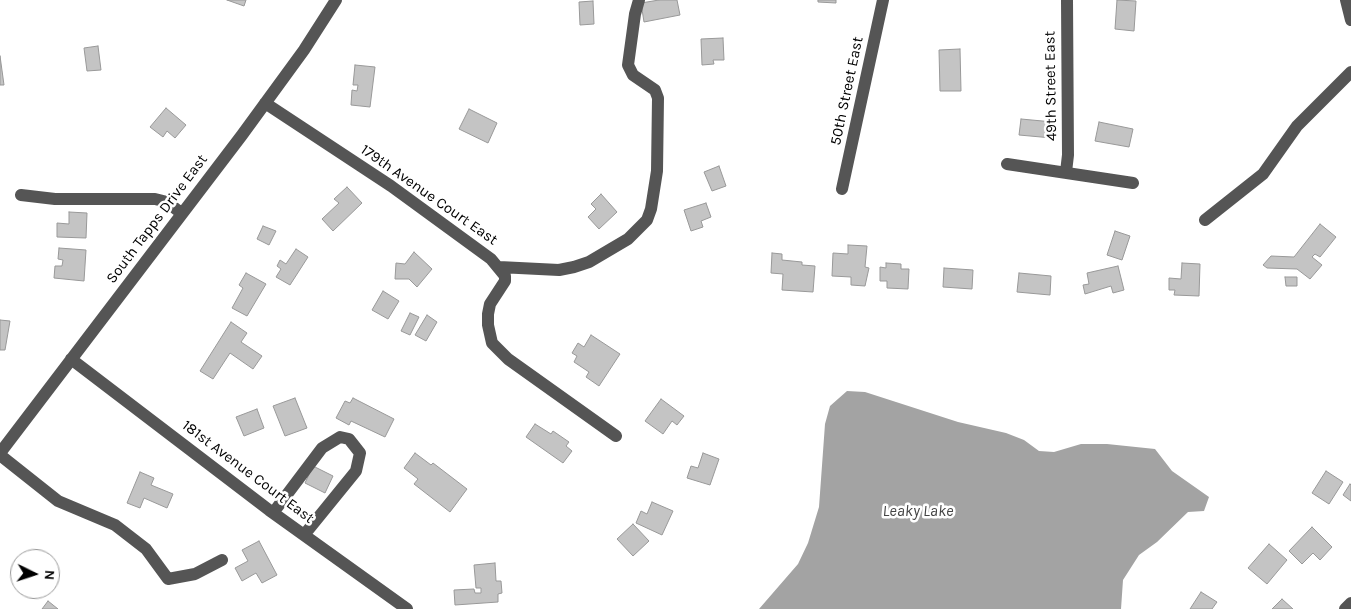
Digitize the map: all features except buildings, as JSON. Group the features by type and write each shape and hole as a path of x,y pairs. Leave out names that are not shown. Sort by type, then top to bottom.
{"street":[{"name":"South Tapps Drive East","path":"0,454 265,103 304,50 336,0"},
{"path":"499,267 543,270 574,267 589,262 628,239 647,220 651,209 657,171 658,98 655,90 633,75 628,65 635,14 639,0"},
{"name":"50th Street East","path":"842,189 883,0"},
{"name":"49th Street East","path":"1066,0 1068,154 1066,172"},
{"path":"1346,0 1351,20"},
{"path":"1205,220 1263,174 1297,126 1351,72"},
{"name":"179th Avenue Court East","path":"265,103 450,228 499,267 505,276 505,281 490,304 488,325 492,343 508,359 616,436"},
{"path":"1007,164 1133,183"},
{"path":"21,195 55,199 155,199 167,202 181,213"},
{"name":"181st Avenue Court East","path":"71,359 273,513 407,609"},
{"path":"273,513 322,448 340,437 349,439 360,453 356,471 304,535"},
{"path":"0,454 58,501 116,525 146,549 168,579 195,574 222,560"},
{"path":"1346,609 1351,603"}],"water":[{"name":"Leaky Lake","path":"847,391 865,392 958,422 1006,433 1024,440 1039,451 1054,452 1081,444 1107,444 1155,449 1172,471 1209,497 1204,511 1188,512 1157,542 1139,555 1123,580 1121,609 759,609 798,564 808,543 819,507 825,424 830,406"}]}
